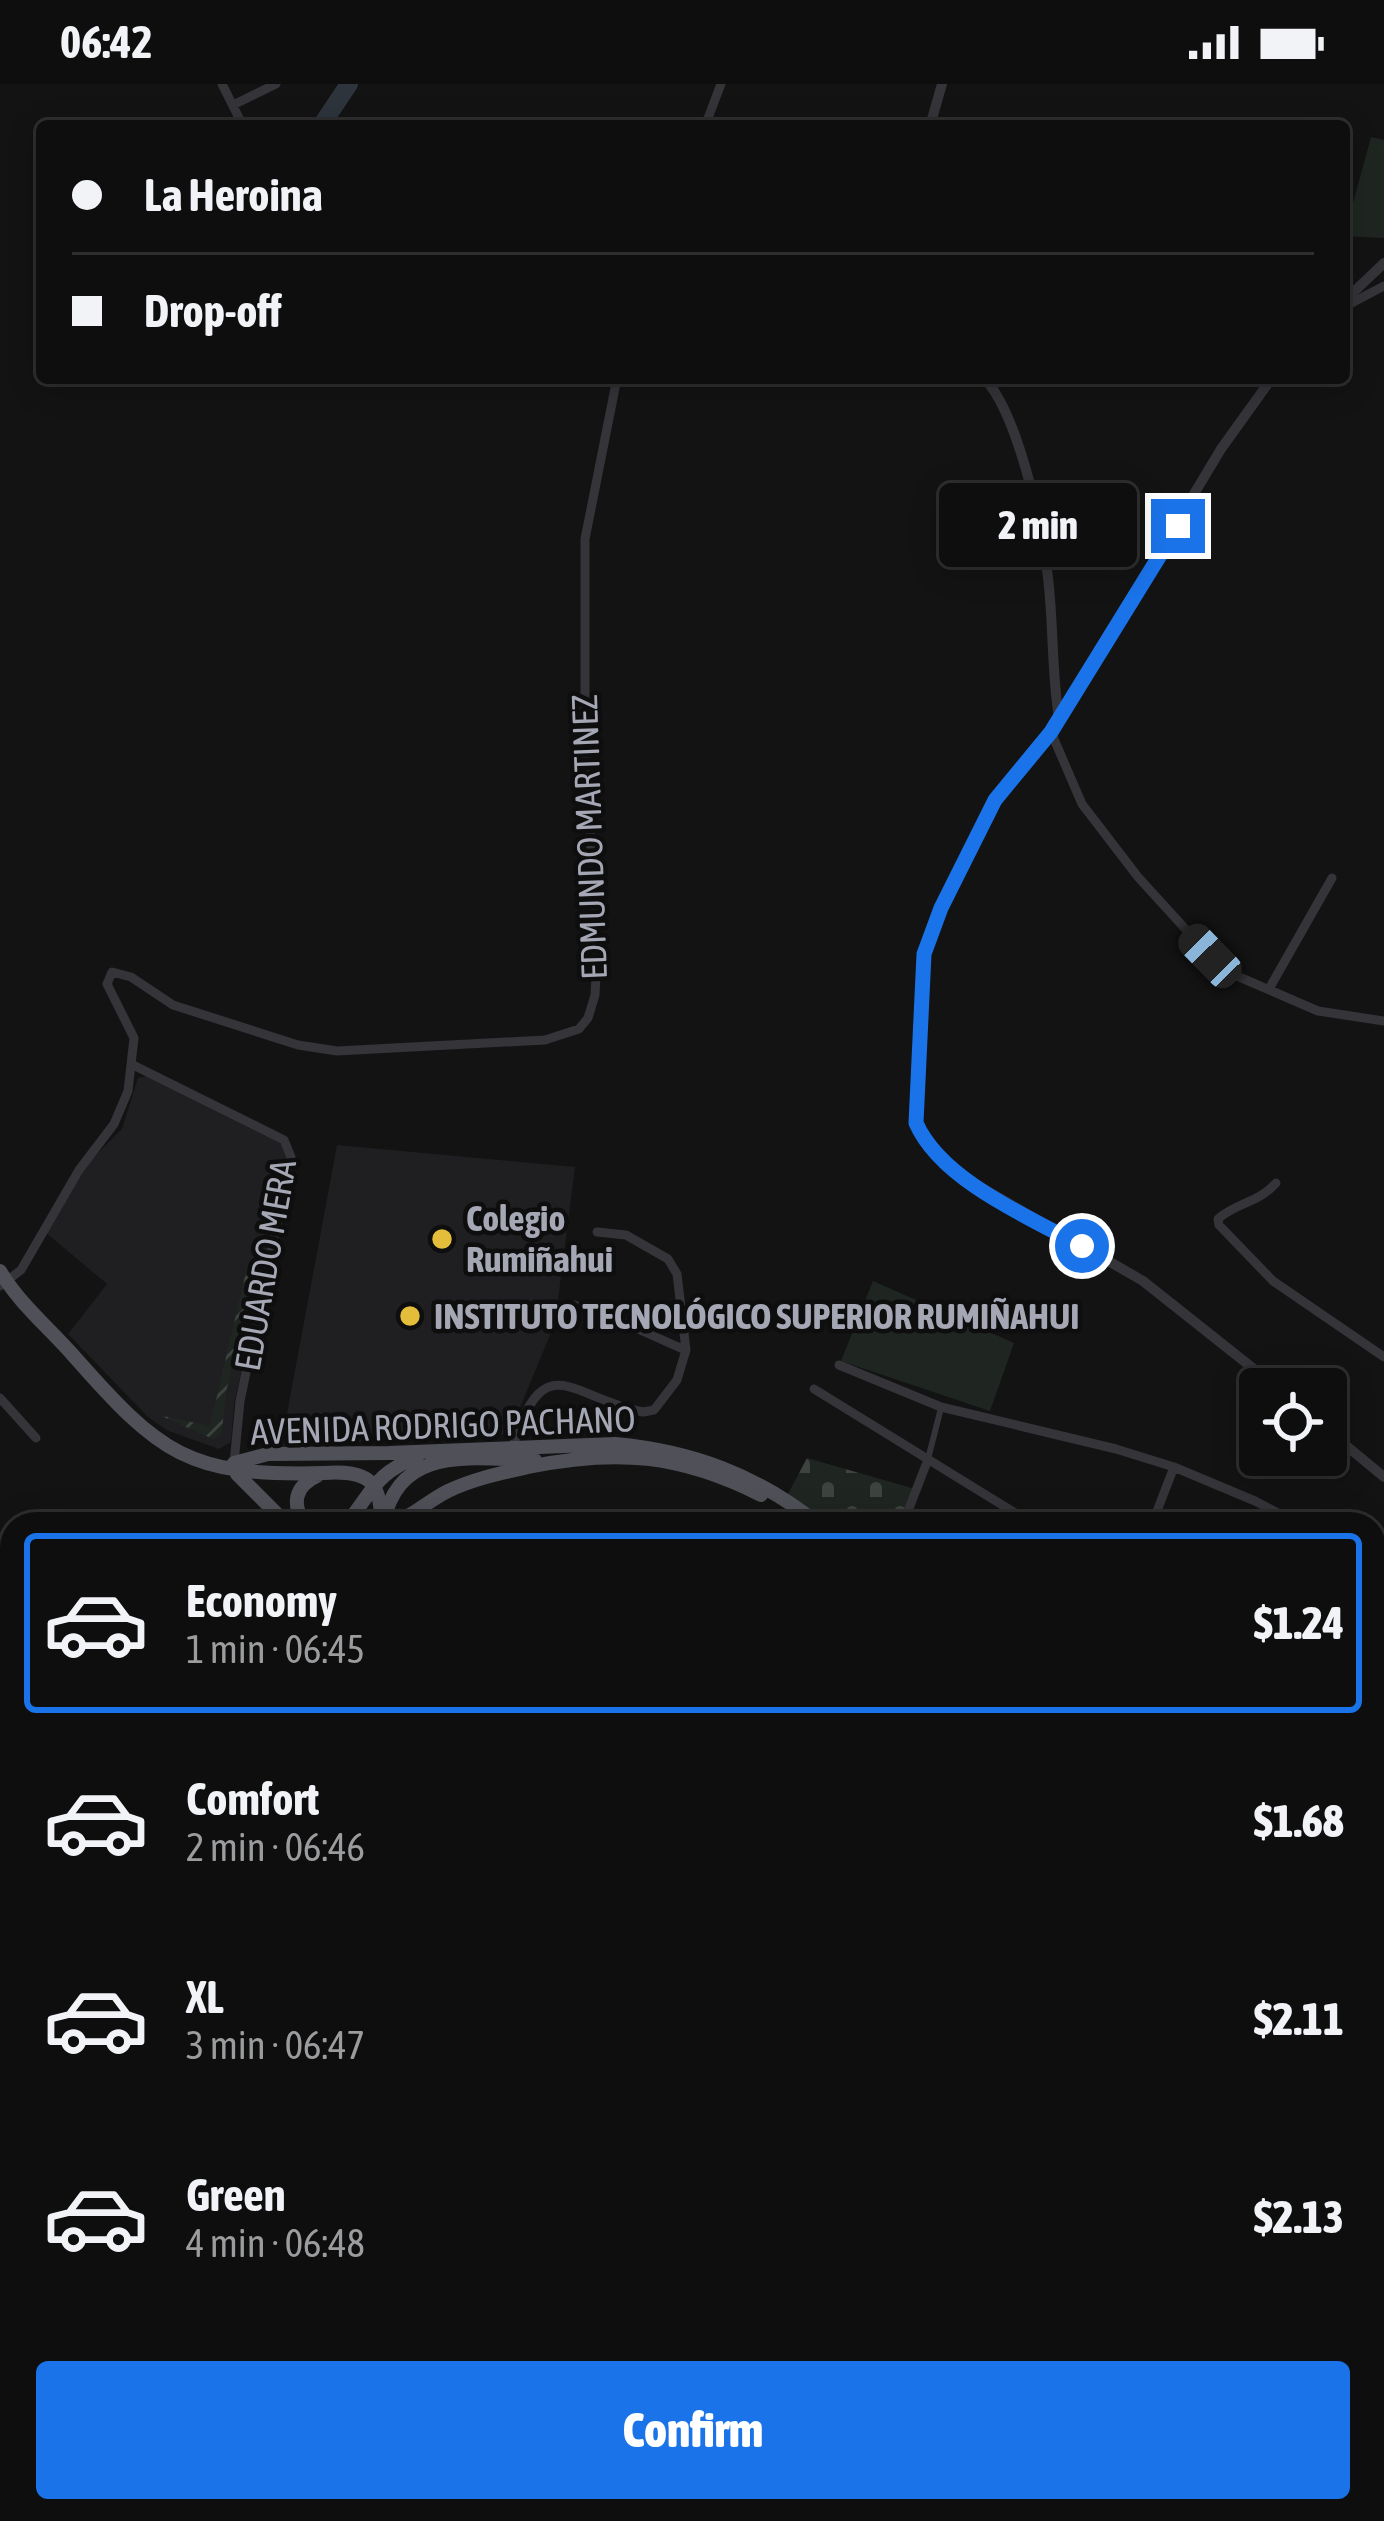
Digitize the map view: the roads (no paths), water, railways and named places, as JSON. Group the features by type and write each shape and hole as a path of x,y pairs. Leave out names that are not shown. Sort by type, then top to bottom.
{"main road":[{"name":"AVENIDA RODRIGO PACHANO","path":"2,1279 134,1418 178,1446 233,1467 268,1454 615,1444 689,1455 749,1478 800,1512"},
{"path":"353,1512 386,1474 428,1452"},
{"name":"AVENIDA RODRIGO PACHANO","path":"558,1461 628,1455 677,1461 754,1491 787,1512"},
{"path":"388,1498 412,1469 433,1463 558,1461"},
{"path":"408,1512 496,1474 558,1461"},
{"path":"233,1467 363,1471 382,1484 388,1498 386,1512"},
{"path":"233,1467 276,1512"},
{"path":"298,1512 297,1494 319,1470 363,1476 375,1485 384,1512"}],"street":[{"path":"222,84 240,120"},
{"path":"233,105 276,84"},
{"path":"707,120 721,84"},
{"path":"932,120 942,84"},
{"path":"1350,298 1384,262"},
{"path":"1350,301 1384,286"},
{"name":"EDMUNDO MARTINEZ","path":"133,1065 134,1037 107,985 112,972 130,977 173,1005 298,1045 337,1051 545,1040 568,1035 588,1018 597,957 585,745 585,539 615,384"},
{"path":"988,384 1007,410 1024,462 1047,569 1059,718"},
{"path":"1253,1368 1143,1281 946,1167 928,1147 916,1123 924,954 941,908 995,800 1051,732 1221,449 1268,384"},
{"path":"1051,732 1082,804 1138,877 1210,956 1237,976 1318,1011 1384,1021"},
{"path":"1269,989 1333,878"},
{"path":"2,1279 21,1270 80,1170 114,1124 133,1065"},
{"name":"EDUARDO MERA","path":"133,1065 284,1140 291,1156 240,1402 233,1467"},
{"path":"1276,1183 1256,1202 1226,1212 1218,1219 1219,1225 1274,1281 1384,1357"},
{"path":"512,1448 530,1399 544,1389 561,1384 578,1387 633,1411 654,1410 677,1381 686,1350 677,1274 668,1258 626,1235 597,1232"},
{"path":"574,1305 686,1350"},
{"path":"839,1365 941,1407 1174,1467 1273,1512"},
{"path":"814,1389 1012,1512"},
{"path":"0,1398 36,1438"},
{"path":"908,1512 941,1407"},
{"path":"1347,1446 1384,1477"},
{"path":"1157,1512 1174,1467"}],"waterway":[{"path":"325,120 349,84"}],"place":[{"name":"Colegio Rumiñahui","path":"442,1239"},
{"name":"INSTITUTO TECNOLÓGICO SUPERIOR RUMIÑAHUI","path":"410,1316"}]}
